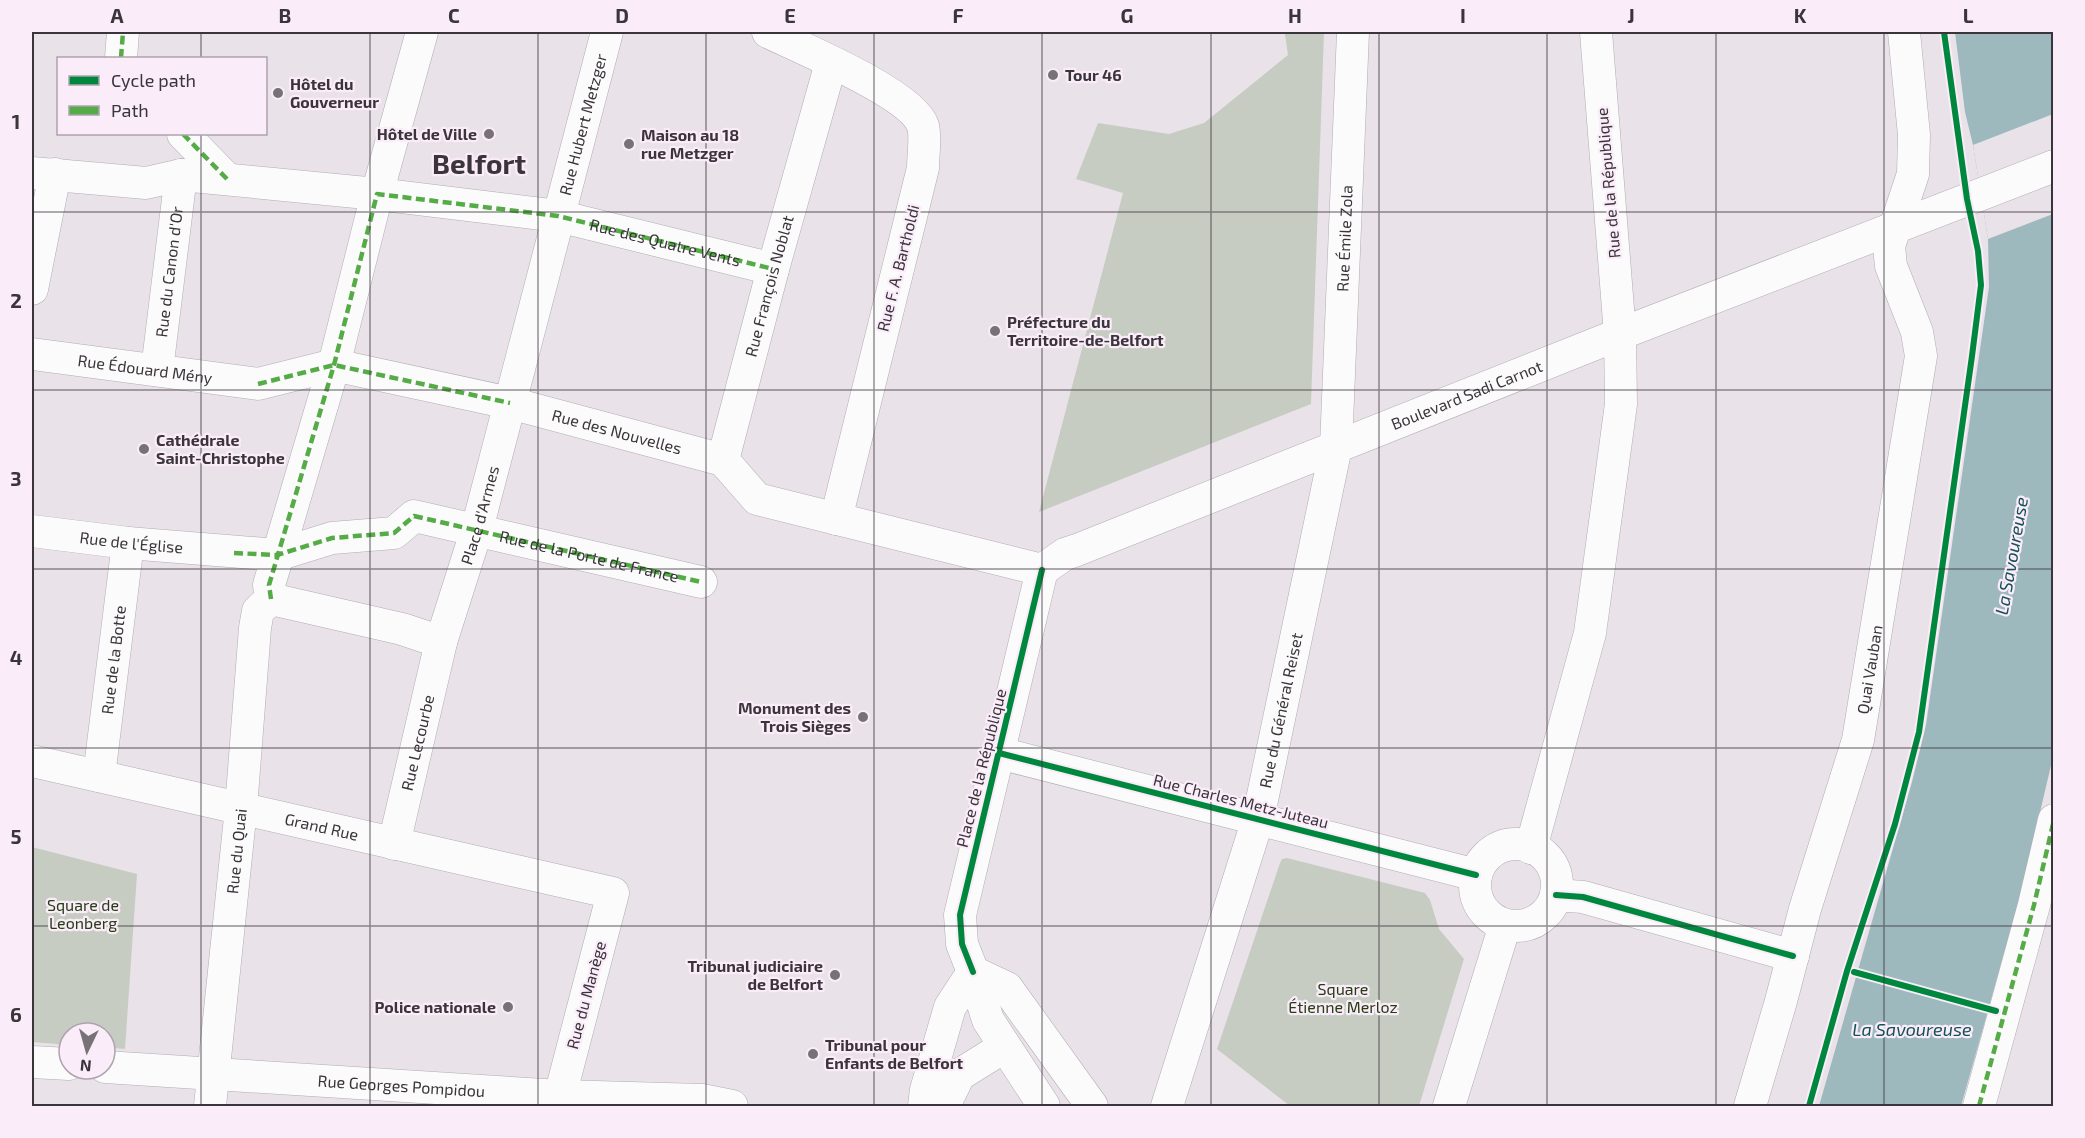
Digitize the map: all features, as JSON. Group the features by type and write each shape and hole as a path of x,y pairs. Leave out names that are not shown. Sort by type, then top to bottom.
{"street":[{"path":"121,57 123,32"},
{"path":"422,32 377,194 334,365 269,585 270,599 402,629 441,642"},
{"name":"Rue Hubert Metzger","path":"558,216 607,32"},
{"name":"Rue F. A. Bartholdi","path":"768,32 873,83 909,107 923,126 923,168 836,519"},
{"name":"Rue Émile Zola","path":"1336,447 1353,32"},
{"name":"Rue de la République","path":"1531,848 1590,633 1621,404 1620,334 1596,32"},
{"name":"Quai Vauban","path":"1750,1107 1805,909 1858,740 1921,356 1917,332 1891,266 1889,246 1913,174 1914,135 1904,32"},
{"name":"Rue François Noblat","path":"723,460 773,269 831,63"},
{"path":"184,135 226,179"},
{"name":"Boulevard Sadi Carnot","path":"1042,570 1065,554 1620,334 2054,166"},
{"path":"32,289 57,175"},
{"name":"Rue des Quatre Vents","path":"57,175 146,183 181,175 377,194 558,216 773,269"},
{"name":"Rue du Canon d'Or","path":"157,370 181,175"},
{"name":"Place d'Armes","path":"441,642 477,530 558,216"},
{"name":"Rue Édouard Mény","path":"32,354 258,384 334,365"},
{"name":"Rue des Nouvelles","path":"334,365 510,403 723,460"},
{"name":"Rue du Général Reiset","path":"1167,1107 1258,819 1336,447"},
{"path":"723,460 757,499 1042,570"},
{"name":"Rue de la Porte de France","path":"277,555 332,538 394,533 414,516 701,582"},
{"name":"Rue de l'Église","path":"32,531 128,543 277,555"},
{"name":"Rue de la Botte","path":"99,776 128,543"},
{"name":"Place de la République","path":"1042,570 960,915 962,944 988,1020 1044,1107"},
{"name":"Rue du Quai","path":"210,1107 240,808 255,627 258,611 270,599"},
{"name":"Rue Lecourbe","path":"394,844 441,642"},
{"name":"Rue Charles Metz-Juteau","path":"999,753 1476,875"},
{"name":"Grand Rue","path":"32,761 613,893"},
{"path":"1978,1107 2034,905 2054,820"},
{"path":"1518,844 1531,848 1541,853 1549,861 1554,872 1556,895 1546,912 1531,924 1504,925 1484,911 1477,900 1476,875 1482,862 1491,852 1504,846 1518,844"},
{"name":"Rue du Manège","path":"560,1096 613,893"},
{"path":"1556,895 1582,897 1792,956"},
{"path":"1449,1107 1504,925"},
{"path":"924,1107 926,1090 950,1007 973,972 1007,988 1092,1107"},
{"path":"944,1107 959,1075 1004,1047"},
{"path":"32,1062 57,1063"},
{"name":"Rue Georges Pompidou","path":"117,1068 560,1096 702,1100 732,1107"}],"green space":[{"path":"1324,32 1311,404 1039,512 1123,193 1076,179 1098,123 1169,134 1204,123 1288,55 1285,34"},
{"name":"Square de Leonberg","path":"32,847 137,874 125,1049 117,1048 117,1021 57,1021 57,1044 32,1042"},
{"name":"Square Étienne Merloz","path":"1287,858 1425,893 1430,900 1439,929 1464,959 1419,1106 1290,1106 1217,1049 1280,863 1282,859"}],"water":[{"name":"La Savoureuse","path":"1955,32 2053,32 2053,757 2020,897 1961,1106 1819,1106 1912,782 1926,725 1989,287 1988,239 1973,145 1965,112"}],"pier":[{"path":"2053,114 2053,214 1988,239 1973,145"}],"marked path":[{"path":"121,57 123,32"},
{"path":"184,135 227,179"},
{"path":"271,599 269,585 334,365 377,194 558,216 773,269"},
{"path":"258,384 334,365 510,403"},
{"path":"234,553 277,555 332,538 394,533 414,516 701,582"},
{"path":"1979,1106 2034,905 2054,820"}],"cycle path":[{"path":"1809,1106 1847,971 1895,824 1919,732 1981,285 1978,251 1967,199 1944,32"},
{"path":"973,972 962,944 960,915 1042,570"},
{"path":"999,753 1476,875"},
{"path":"1556,895 1583,897 1793,956"},
{"path":"1854,972 1996,1011"}],"place":[{"name":"Tour 46","path":"1053,75"},
{"name":"Hôtel du Gouverneur","path":"278,93"},
{"name":"Hôtel de Ville","path":"489,134"},
{"name":"Maison au 18 rue Metzger","path":"629,144"},
{"name":"Préfecture du Territoire-de-Belfort","path":"995,331"},
{"name":"Cathédrale Saint-Christophe","path":"144,449"},
{"name":"Monument des Trois Sièges","path":"863,717"},
{"name":"Tribunal judiciaire de Belfort","path":"835,975"},
{"name":"Police nationale","path":"508,1007"},
{"name":"Tribunal pour Enfants de Belfort","path":"813,1054"}],"district":[{"name":"Belfort","path":"479,164"}]}
